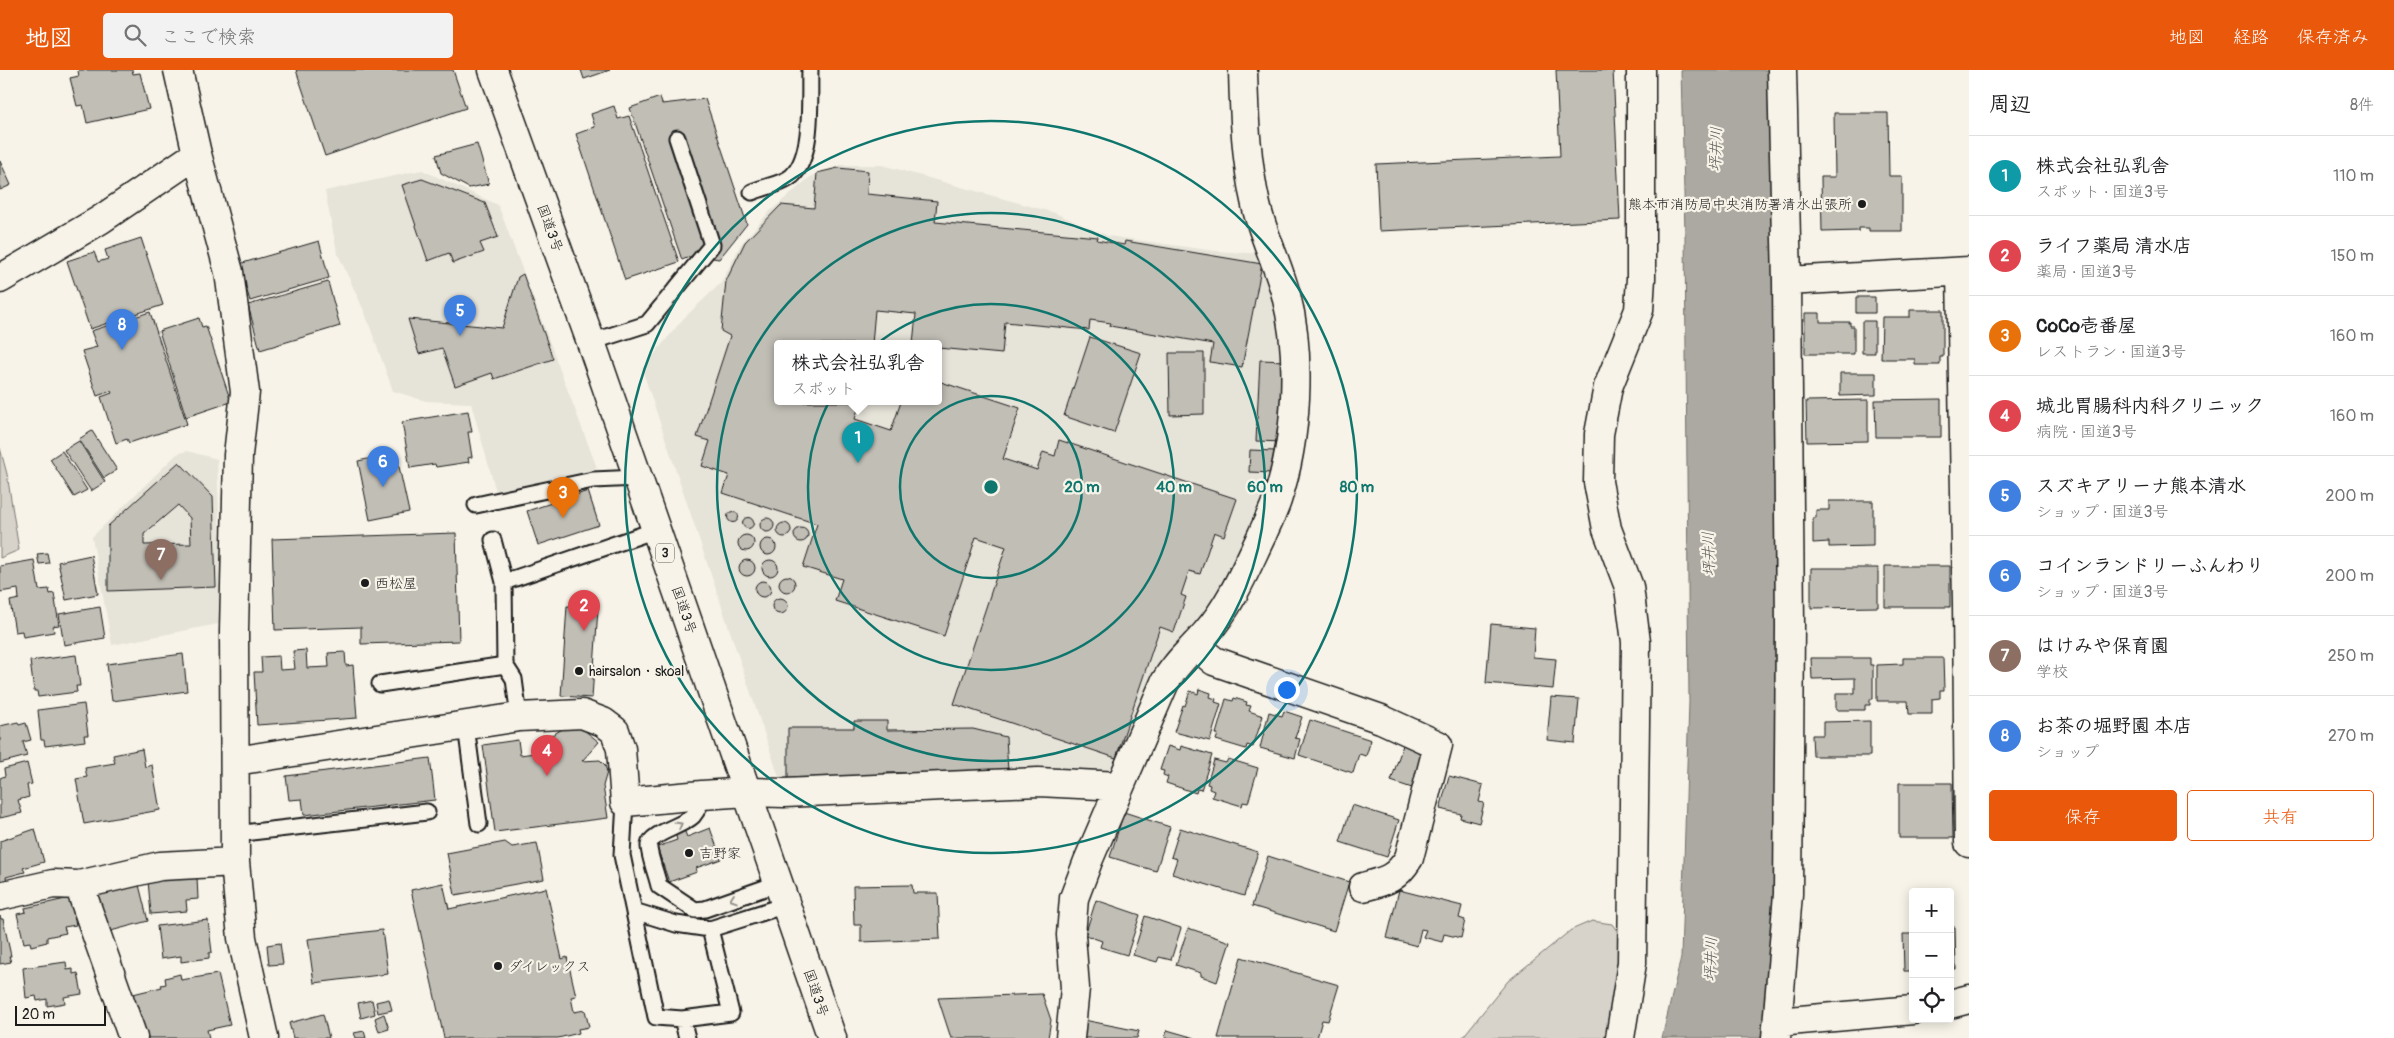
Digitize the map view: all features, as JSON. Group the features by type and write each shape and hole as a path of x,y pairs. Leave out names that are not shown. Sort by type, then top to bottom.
{"main road":[{"path":"178,70 197,154 229,272 245,392 238,455 234,631 235,862 242,938 264,1038"},
{"name":"国道3号","path":"492,70 591,342 832,1038"},
{"path":"1070,1038 1075,988 1070,936 1074,898 1165,682 1173,667 1206,633 1226,606 1252,557 1277,500 1295,418 1292,332 1286,296 1256,206 1249,159 1243,70"},
{"path":"1620,1038 1632,963 1636,642 1629,587 1607,529 1598,482 1599,434 1608,387 1639,310 1641,278 1640,70"},
{"path":"1782,70 1788,281 1790,625 1788,884 1777,1030 1909,1011"},
{"path":"0,279 100,220 197,154"},
{"path":"1788,281 1965,272 1969,842"},
{"path":"1195,645 1214,661 1381,719 1438,745 1409,858 1401,871 1388,881 1363,887"},
{"path":"235,761 466,726 519,716 582,714 603,722 615,731 621,749 625,802 748,792 784,793 1038,782 1120,786"},
{"path":"0,896 53,884 79,885 160,866 235,862"},
{"path":"79,885 133,1038"},
{"path":"1954,1003 1969,999"}],"lane":[{"path":"752,192 790,177 800,167 807,143 810,70"},
{"path":"591,342 647,324 712,245 677,138"},
{"path":"476,505 593,480 638,478"},
{"path":"504,582 656,530"},
{"path":"493,540 504,582 505,665 514,678 519,716"},
{"path":"380,684 505,665"},
{"path":"466,726 479,824"},
{"path":"702,795 694,815 671,830 650,839 648,847 660,886 695,910 782,894"},
{"path":"625,802 622,855 656,1017 682,1019 731,1014 710,929"},
{"path":"235,834 427,812"},
{"path":"634,911 676,924 710,929 782,894"},
{"path":"682,1019 687,1038"}],"shaded area":[{"path":"840,165 882,165 1055,213 1108,236 1215,251 1263,254 1288,356 1282,459 1215,605 1158,665 1145,692 1120,765 1111,776 782,786 642,369 683,319 721,283 741,244 769,212 810,177"},
{"path":"422,170 498,205 597,468 497,495 471,403 426,401 393,391 365,313 337,252 325,191"},
{"path":"0,448 7,474 19,550 0,558"},
{"path":"187,451 217,459 223,623 112,645 92,537 177,454"},
{"path":"1592,921 1612,924 1620,935 1619,971 1609,1038 1462,1038 1508,981 1571,930"}],"water":[{"name":"坪井川","path":"1681,70 1769,70 1778,429 1777,891 1768,1038 1662,1038 1681,957 1689,702 1685,234"}],"building":[{"path":"80,70 132,70 133,74 140,73 149,109 87,123 83,105 77,106 70,78 79,76 78,71"},
{"path":"296,70 453,70 466,108 325,156"},
{"path":"581,70 610,70 584,79"},
{"path":"1556,70 1613,70 1620,220 1379,231 1376,164 1560,156"},
{"path":"660,97 662,104 705,99 747,224 719,259 694,255 682,260 630,108"},
{"path":"614,106 618,119 629,116 679,262 625,280 576,134 595,127 591,114"},
{"path":"1834,113 1888,113 1889,176 1902,176 1902,231 1869,231 1869,228 1859,228 1859,231 1822,232 1821,177 1835,177"},
{"path":"477,144 489,184 469,188 441,173 436,155"},
{"path":"0,161 11,185 0,190"},
{"path":"838,168 868,171 867,194 937,201 935,222 1098,237 1097,240 1124,245 1125,241 1262,264 1242,367 1210,362 1213,344 1110,326 1111,323 1090,320 1089,330 1005,322 1002,354 942,348 942,340 913,340 916,314 875,310 872,340 774,340 774,405 859,405 855,419 891,431 900,405 942,405 942,382 1020,408 1003,459 1037,470 1043,452 1055,456 1059,440 1237,499 1224,536 1214,532 1200,574 1189,571 1181,595 1186,597 1174,632 1160,627 1116,758 954,704 1006,547 976,537 944,636 835,601 842,579 803,567 817,524 723,493 729,475 702,466 710,441 697,437 730,336 721,331 726,281 745,242 781,205 814,208 817,173"},
{"path":"422,179 485,203 498,237 480,243 484,252 453,263 449,253 428,261 402,185"},
{"path":"141,238 163,305 90,329 67,261 94,252 98,262 108,259 105,250"},
{"path":"319,241 329,278 250,301 239,264"},
{"path":"523,274 553,359 494,379 492,373 455,386 442,348 419,354 408,319 502,328 518,277"},
{"path":"328,282 340,326 260,350 248,305"},
{"path":"1856,297 1875,297 1875,313 1856,313"},
{"path":"1910,310 1943,310 1943,357 1940,357 1940,365 1915,365 1915,359 1881,359 1882,317 1910,317"},
{"path":"150,312 187,424 129,443 127,439 116,443 101,397 112,393 111,391 97,396 82,351 97,347 91,331"},
{"path":"1805,313 1820,313 1820,322 1850,322 1850,326 1854,326 1854,354 1805,354"},
{"path":"199,318 202,327 206,326 231,402 186,417 159,331"},
{"path":"1862,321 1875,321 1875,353 1862,353"},
{"path":"1090,337 1141,353 1114,433 1064,416"},
{"path":"1169,353 1204,353 1204,414 1170,415"},
{"path":"1260,360 1286,361 1283,442 1256,441"},
{"path":"1840,373 1876,373 1876,395 1840,396"},
{"path":"1941,399 1941,437 1876,437 1875,400"},
{"path":"1868,400 1868,441 1807,442 1806,401"},
{"path":"468,411 472,432 468,432 472,457 468,458 469,462 436,467 435,464 410,468 402,422"},
{"path":"92,431 117,470 104,478 79,439"},
{"path":"79,441 105,482 91,491 64,450"},
{"path":"1250,450 1275,451 1274,473 1249,472"},
{"path":"62,451 87,490 74,497 50,459"},
{"path":"396,453 409,512 370,520 358,461"},
{"path":"179,462 213,497 216,587 108,591 108,526","holes":["178,505 190,518 191,544 144,545 144,534"]},
{"path":"588,491 599,525 538,545 527,511"},
{"path":"1829,501 1873,501 1873,546 1829,547 1829,542 1813,543 1813,518 1816,518 1816,510 1829,510"},
{"path":"733,511 739,517 733,523 727,517"},
{"path":"746,518 750,518 753,523 752,527 746,528 743,525 743,521"},
{"path":"767,518 772,520 774,525 772,530 767,532 762,530 760,525 762,520"},
{"path":"784,523 789,525 791,530 789,535 784,537 779,535 777,530 779,525"},
{"path":"801,528 806,530 808,535 806,540 801,542 796,540 794,535 796,530"},
{"name":"西松屋","path":"456,533 459,641 361,644 361,627 275,630 272,539"},
{"path":"746,535 754,543 746,551 738,543"},
{"path":"765,539 771,539 776,544 774,553 765,555 760,550 760,544"},
{"path":"47,553 49,563 39,564 37,554"},
{"path":"91,555 98,594 66,600 58,562"},
{"path":"34,560 39,590 49,589 50,594 54,593 59,625 53,626 54,632 23,637 22,631 15,632 10,601 19,599 18,589 0,592 0,566"},
{"path":"747,560 753,562 755,568 753,574 747,576 741,574 739,568 741,562"},
{"path":"770,560 778,568 770,576 762,568"},
{"path":"1885,566 1950,566 1950,607 1885,607"},
{"path":"1811,568 1878,568 1878,607 1811,608"},
{"path":"787,576 795,584 787,592 779,584"},
{"path":"763,581 771,589 763,597 755,589"},
{"path":"780,598 788,606 780,614 772,606"},
{"path":"567,606 598,608 592,698 561,696"},
{"path":"100,607 105,638 64,645 59,614"},
{"path":"1491,624 1535,628 1533,657 1556,659 1553,689 1486,683"},
{"path":"306,650 307,668 329,667 328,653 345,652 346,666 353,665 357,718 257,725 254,672 262,672 261,657 279,656 280,670 295,669 293,651"},
{"path":"183,654 187,691 112,701 107,664"},
{"path":"76,655 80,686 76,686 77,692 38,697 37,691 34,691 30,661"},
{"path":"1811,658 1870,658 1870,665 1873,665 1873,699 1870,699 1870,705 1865,705 1865,710 1836,710 1836,693 1855,693 1855,678 1812,679"},
{"path":"1903,658 1943,658 1944,690 1940,690 1940,698 1932,699 1932,714 1909,714 1908,701 1877,701 1877,665 1903,664"},
{"path":"1199,689 1211,693 1210,697 1216,699 1215,702 1221,704 1210,741 1174,732 1190,691 1198,694"},
{"path":"1551,697 1579,699 1575,743 1547,740"},
{"path":"1234,698 1247,702 1246,705 1251,706 1249,711 1263,716 1253,747 1247,745 1246,749 1216,740 1226,699 1233,701"},
{"path":"84,704 88,735 84,735 85,741 45,746 44,740 41,740 38,710"},
{"path":"1284,711 1302,717 1295,738 1300,739 1295,758 1260,748 1269,712 1282,716"},
{"path":"1310,720 1371,740 1366,756 1359,754 1353,773 1299,755"},
{"path":"854,721 887,721 887,730 973,729 1006,737 1008,772 884,773 884,780 788,780 788,728 854,728"},
{"path":"1870,721 1870,756 1813,756 1812,735 1823,735 1823,722"},
{"path":"18,722 19,725 26,723 31,740 23,742 27,756 0,763 0,726"},
{"path":"575,726 584,730 599,742 582,761 600,760 605,765 607,772 603,786 608,818 495,832 483,745 518,740 520,755 550,751 548,735 554,734 566,727"},
{"path":"1403,745 1416,749 1423,759 1415,789 1391,781"},
{"path":"1168,746 1180,750 1181,746 1212,755 1201,790 1197,789 1196,793 1166,783 1168,777 1163,775 1164,771 1160,770"},
{"path":"142,749 145,767 152,765 160,810 84,824 76,779 87,777 85,768 115,763 113,755"},
{"path":"430,758 435,800 304,815 302,799 289,800 286,776"},
{"path":"1228,759 1258,768 1248,803 1243,802 1242,806 1212,797 1214,791 1209,789 1210,785 1207,784 1214,760 1226,763"},
{"path":"27,763 32,784 27,785 29,797 18,800 22,813 0,818 0,778 5,776 4,769"},
{"path":"1449,776 1483,785 1479,802 1484,803 1479,823 1460,818 1461,814 1440,809"},
{"path":"1899,783 1952,783 1953,838 1899,838"},
{"path":"1352,805 1399,820 1387,857 1340,842"},
{"path":"1124,812 1170,827 1156,871 1110,857"},
{"path":"683,827 687,837 710,828 721,859 696,868 697,872 669,882 657,847 677,840 675,833"},
{"path":"1180,828 1258,852 1244,896 1172,874 1177,859 1171,857"},
{"path":"35,829 44,862 23,868 25,872 6,877 7,881 0,882 0,841"},
{"path":"505,842 512,847 537,843 544,879 455,895 447,853"},
{"path":"1268,856 1349,882 1334,931 1252,906"},
{"path":"197,877 198,899 186,900 187,911 151,914 148,881"},
{"path":"138,881 148,921 107,932 96,892"},
{"path":"443,883 449,909 546,888 562,959 567,957 576,996 571,997 574,1012 585,1010 589,1027 578,1029 579,1033 558,1038 444,1038 411,890"},
{"path":"912,885 913,893 938,893 940,939 861,942 861,925 854,925 853,886"},
{"path":"1399,890 1462,906 1459,918 1465,920 1461,938 1444,934 1442,942 1423,937 1426,930 1421,929 1417,946 1387,938"},
{"path":"70,898 76,925 64,927 66,933 47,937 47,942 31,946 30,942 24,943 17,914 26,912 25,908"},
{"path":"1096,900 1140,915 1127,955 1100,947 1102,941 1085,935"},
{"path":"0,916 3,919 11,962 0,964"},
{"path":"1145,916 1181,928 1171,960 1159,957 1157,962 1133,955"},
{"path":"208,920 212,952 209,953 209,958 181,962 181,956 161,959 157,926"},
{"path":"1954,927 1955,927 1956,969 1954,969"},
{"path":"1188,928 1230,942 1217,982 1201,976 1201,973 1176,965"},
{"path":"382,930 388,974 314,983 308,939"},
{"path":"1903,934 1909,934 1909,971 1904,971"},
{"path":"280,943 283,964 269,965 267,945"},
{"path":"1241,957 1339,985 1328,1021 1322,1020 1317,1038 1218,1038"},
{"path":"66,962 67,970 73,969 73,974 78,973 82,994 64,997 65,1003 47,1006 47,999 37,1001 36,996 26,998 23,968"},
{"path":"180,974 181,980 218,974 230,1025 207,1030 209,1038 143,1038 133,994 162,987 161,985 166,984 165,978"},
{"path":"1042,994 1051,1020 1048,1038 951,1038 938,998"},
{"path":"389,999 392,1010 378,1013 376,1002"},
{"path":"372,1000 375,1014 361,1018 358,1003"},
{"path":"323,1014 329,1038 293,1038 289,1023"},
{"path":"384,1014 389,1029 379,1032 375,1018"},
{"path":"1084,1020 1139,1031 1137,1038 1080,1038"},
{"path":"1167,1030 1195,1038 1165,1038"},
{"path":"364,1031 366,1038 356,1038 354,1033"}],"place":[{"name":"熊本市消防局中央消防署清水出張所","path":"1862,204"},
{"name":"スズキアリーナ熊本清水","path":"460,336"},
{"name":"お茶の堀野園 本店","path":"122,350"},
{"name":"株式会社弘乳舎","path":"858,463"},
{"name":"コインランドリーふんわり","path":"383,487"},
{"name":"CoCo壱番屋","path":"563,518"},
{"name":"はけみや保育園","path":"161,580"},
{"name":"西松屋","path":"365,583"},
{"name":"ライフ薬局 清水店","path":"584,631"},
{"name":"hairsalon・skoal","path":"579,671"},
{"name":"城北胃腸科内科クリニック","path":"547,776"},
{"name":"吉野家","path":"689,853"},
{"name":"ダイレックス","path":"498,966"}]}
